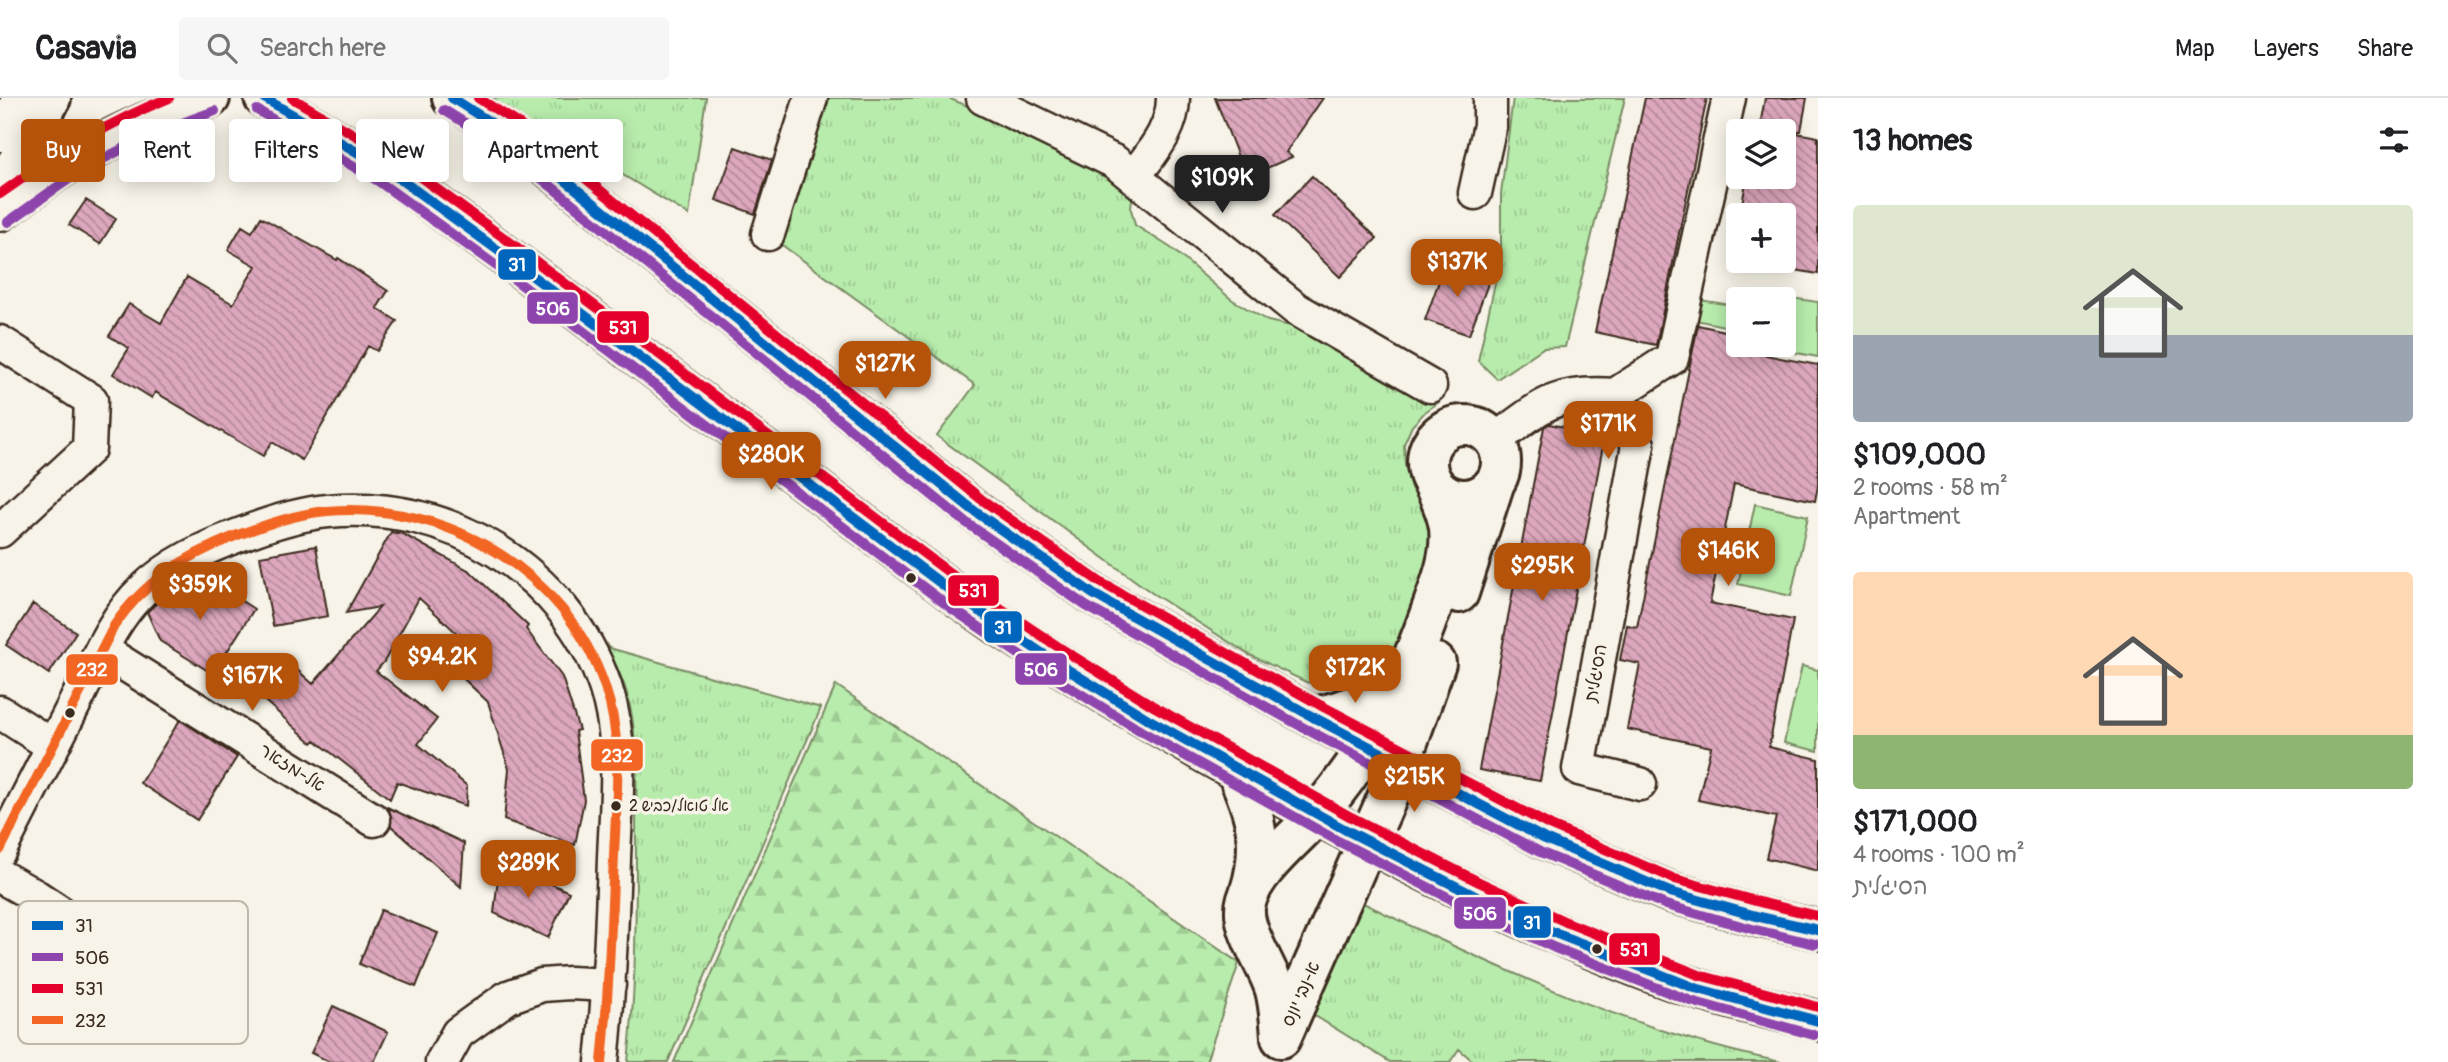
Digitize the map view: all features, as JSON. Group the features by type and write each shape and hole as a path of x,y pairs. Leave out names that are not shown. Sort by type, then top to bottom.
{"main road":[{"path":"0,188 25,98"},
{"path":"13,141 51,98"},
{"path":"0,211 66,164 112,139 157,117 210,98"},
{"path":"264,98 386,169 517,264 959,597 1031,648 1105,695 1236,771 1473,896 1606,955 1698,989 1818,1021"},
{"path":"452,98 507,133 973,510 1093,594 1313,717 1545,839 1670,892 1760,918 1818,930"},
{"path":"1250,891 1264,870 1317,815 1355,768 1385,754 1501,465 1494,441 1488,434 1472,426 1463,425 1446,430 1431,444 1428,454 1427,464 1444,506 1449,530 1448,555 1443,578 1409,672 1385,754"},
{"path":"1433,483 1450,496 1459,499 1480,496 1495,482"},
{"path":"1313,717 1353,707 1409,672"},
{"name":"א-נבי יונס","path":"1276,1050 1369,842 1385,754"},
{"name":"א-נבי יונס","path":"1236,771 1252,808 1257,833 1256,866 1245,903 1245,922 1274,989 1280,1012 1276,1050"},
{"name":"א-נבי יונס","path":"1256,946 1264,952 1286,957 1320,950"}],"street":[{"path":"768,234 811,98"},
{"path":"984,98 1115,162 1296,309 1430,386"},
{"path":"1134,177 1166,132 1173,113 1173,98"},
{"path":"1475,193 1490,125 1489,98"},
{"path":"1494,441 1553,400 1591,393 1615,395 1672,358 1729,98"},
{"path":"0,342 91,400 89,449 0,531"},
{"name":"הסיגלית","path":"1615,395 1638,445 1579,769 1640,784"},
{"path":"0,850 115,625 142,590 176,564 221,542 272,522 328,511 377,511 418,518 469,534 502,552 542,585 569,616 589,649 605,687 618,759 609,985 602,1062"},
{"name":"אל-מזאר","path":"102,650 374,820"},
{"path":"0,712 53,746"},
{"path":"0,876 43,901"},
{"path":"442,1062 458,1033 508,997 542,985 609,985"}],"green space":[{"path":"489,98 706,98 689,215 623,175 623,119 515,119"},
{"path":"827,98 948,98 1019,127 1133,188 1131,209 1135,225 1171,248 1231,299 1268,321 1318,332 1439,402 1412,426 1404,444 1405,464 1411,488 1424,509 1431,535 1431,566 1409,642 1383,673 1362,684 1332,688 1306,682 1248,654 1152,593 937,436 975,385 775,240"},
{"path":"1513,98 1625,98 1565,347 1543,348 1497,379 1478,361 1501,256 1501,194"},
{"path":"1693,299 1726,304 1726,326 1691,319"},
{"path":"1796,299 1818,302 1818,357 1796,353"},
{"path":"1755,504 1808,516 1791,596 1738,584"},
{"path":"606,647 821,708 668,1062 628,1062 635,950 636,755 628,698 621,675"},
{"path":"1802,666 1818,670 1818,751 1784,743"},
{"path":"836,685 1239,963 1206,1062 674,1062"},
{"path":"1363,903 1515,974 1619,1016 1673,1034 1781,1062 1474,1062 1459,1049 1450,1062 1390,1062 1312,1014"}],"building":[{"path":"1215,98 1323,98 1286,152 1292,157 1246,177"},
{"path":"1645,98 1707,98 1656,345 1595,332"},
{"path":"1765,98 1807,98 1801,131 1796,131 1796,119 1761,119"},
{"path":"1796,133 1818,137 1818,274 1796,270 1796,203 1742,203 1745,189 1796,189"},
{"path":"735,147 772,160 755,214 716,200"},
{"path":"1312,176 1377,238 1340,277 1275,215"},
{"path":"86,200 116,219 100,244 69,225"},
{"path":"261,217 337,260 338,258 388,291 377,308 397,321 377,351 368,346 302,460 272,442 263,456 155,392 152,398 113,374 129,348 109,336 129,304 161,323 187,277 233,304 256,266 228,250 242,226 252,232"},
{"path":"1446,262 1490,278 1469,335 1425,320"},
{"path":"1698,325 1726,331 1726,357 1776,357 1818,365 1818,486 1815,501 1734,484 1710,603 1793,620 1769,747 1818,759 1818,871 1766,858 1776,817 1698,800 1711,747 1627,729 1640,664 1620,660 1627,625 1637,627"},
{"path":"1549,424 1605,435 1540,781 1479,770 1544,427"},
{"path":"391,532 403,534 470,571 528,626 526,629 562,677 579,730 575,731 584,800 575,845 504,820 509,769 488,702 449,665 460,653 451,645 460,636 419,598 384,662 376,671 437,719 418,744 467,786 466,806 397,782 390,799 315,740 312,743 257,694 286,660 313,684 380,607 346,613"},
{"path":"316,546 328,616 273,626 260,556"},
{"path":"206,578 254,609 213,674 160,641 147,612 163,597"},
{"path":"33,604 76,632 49,674 6,645"},
{"path":"180,720 237,757 197,820 140,783"},
{"path":"387,807 464,843 461,887 391,826"},
{"path":"500,860 569,892 548,938 494,913"},
{"path":"381,910 438,933 416,987 359,964"},
{"path":"333,1006 388,1032 374,1062 330,1062 311,1053"}],"transit line":[{"name":"531","path":"0,194 82,141 169,98"},
{"name":"31","path":"264,98 386,169 506,256 959,597 1052,660 1148,719 1344,829 1473,895 1560,935 1695,988 1818,1021"},
{"name":"531","path":"292,98 394,158 514,245 967,586 1155,707 1351,817 1479,882 1566,922 1699,975 1818,1007"},
{"name":"31","path":"452,98 507,133 973,510 1093,594 1313,717 1545,839 1670,892 1818,930"},
{"name":"531","path":"478,98 516,122 981,499 1100,582 1320,705 1551,826 1675,879 1818,916"},
{"name":"506","path":"257,110 378,181 498,267 951,608 1045,672 1141,731 1338,841 1467,907 1555,948 1691,1001 1814,1035"},
{"name":"506","path":"444,110 499,144 964,521 1086,606 1306,729 1540,852 1666,905 1815,944"},
{"name":"506","path":"8,222 75,175 109,156 215,111"},
{"name":"232","path":"0,850 114,626 139,596 167,572 183,561 235,536 280,520 315,512 372,511 416,518 457,532 496,552 532,578 562,609 587,646 611,707 617,749 617,792 602,1062"}],"place":[{"name":"אל טואל/כביש 2","path":"616,806"}]}
